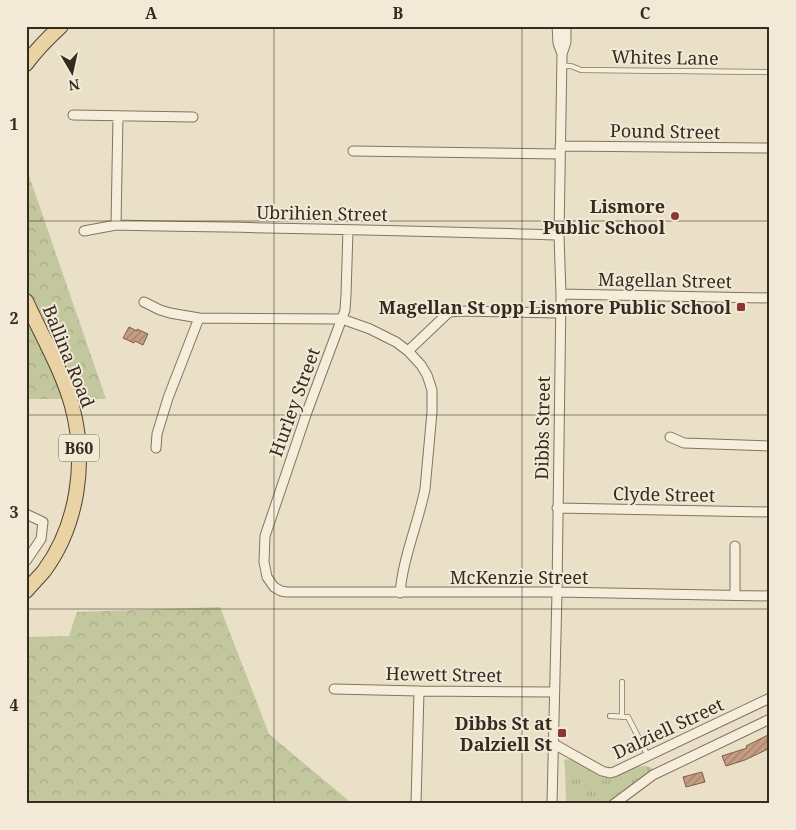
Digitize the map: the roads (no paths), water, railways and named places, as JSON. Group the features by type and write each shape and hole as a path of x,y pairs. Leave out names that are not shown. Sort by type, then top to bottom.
{"main road":[{"path":"26,64 62,26"},
{"name":"Ballina Road","path":"26,301 54,360 72,405 78,436 79,463 76,496 63,538 45,569 26,591"}],"street":[{"name":"Dibbs Street","path":"552,804 561,294 559,235 562,54 558,42 557,26"},
{"name":"Dibbs Street","path":"562,54 566,42 566,26"},
{"path":"73,115 193,117"},
{"path":"116,225 118,116"},
{"name":"Pound Street","path":"353,151 770,148"},
{"name":"Ubrihien Street","path":"84,230 116,225 559,235"},
{"name":"Hurley Street","path":"270,583 264,562 265,536 307,412 345,310 348,230"},
{"name":"Magellan Street","path":"561,294 770,298"},
{"path":"144,302 170,313 199,318 342,319 388,338 408,351 421,365 432,390 425,489 402,574 400,593"},
{"path":"408,351 450,312 560,312"},
{"path":"156,448 157,434 168,398 199,318"},
{"path":"670,437 684,443 770,446"},
{"name":"Clyde Street","path":"557,508 770,512"},
{"path":"26,514 43,522 40,539 26,561"},
{"path":"735,546 735,595"},
{"name":"McKenzie Street","path":"270,583 277,589 287,592 557,592 770,596"},
{"name":"Hewett Street","path":"334,689 554,692"},
{"path":"416,804 419,691"},
{"name":"Dalziell Street","path":"554,744 602,771 610,773 618,771 770,698"},
{"name":"Dalziell Street","path":"614,804 653,775 770,718"}],"lane":[{"name":"Whites Lane","path":"562,66 571,66 581,70 770,72"},
{"path":"622,682 622,716"},
{"path":"610,716 628,717 648,756"}],"place":[{"name":"Lismore Public School","path":"675,216"},
{"name":"Magellan St opp Lismore Public School","path":"741,307"},
{"name":"Dibbs St at Dalziell St","path":"562,733"}]}
